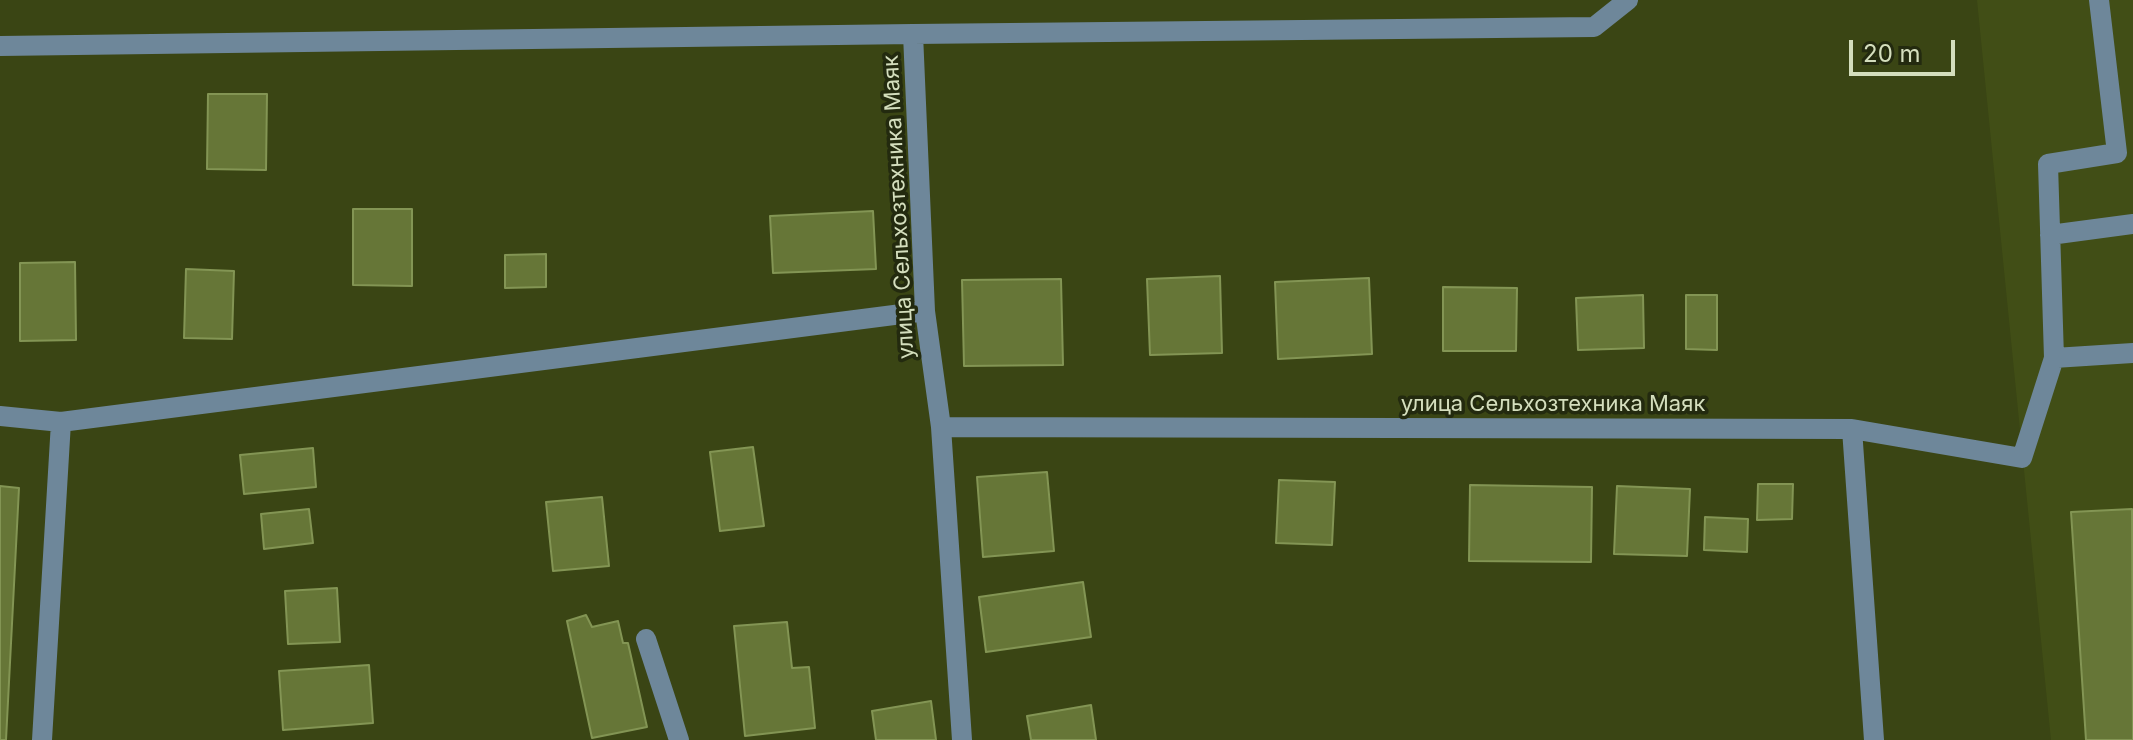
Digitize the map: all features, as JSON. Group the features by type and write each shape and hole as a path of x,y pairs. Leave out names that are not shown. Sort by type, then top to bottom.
{"street":[{"path":"913,34 1594,27 1628,0"},
{"path":"2099,0 2117,153 2048,164 2054,358 2133,353"},
{"name":"улица Сельхозтехника Маяк","path":"0,46 913,34 925,311 941,427 962,740"},
{"path":"2050,235 2133,224"},
{"path":"0,416 61,422 925,311"},
{"name":"улица Сельхозтехника Маяк","path":"941,427 1852,429 2022,458 2054,358"},
{"path":"42,740 61,422"},
{"path":"1852,429 1874,740"},
{"path":"646,639 679,740"}],"shaded area":[{"path":"1977,0 2133,0 2133,740 2051,740"}],"building":[{"path":"208,94 267,94 266,170 207,169"},
{"path":"353,209 412,209 412,286 353,285"},
{"path":"873,211 876,269 773,273 770,216"},
{"path":"546,254 546,287 505,288 505,255"},
{"path":"75,262 76,340 20,341 20,263"},
{"path":"186,269 234,271 232,339 184,338"},
{"path":"1220,276 1222,353 1150,355 1147,279"},
{"path":"1369,278 1372,354 1278,359 1275,282"},
{"path":"1061,279 1063,365 964,366 962,280"},
{"path":"1443,287 1517,288 1516,351 1443,351"},
{"path":"1643,295 1644,348 1578,350 1576,298"},
{"path":"1686,295 1717,295 1717,350 1686,349"},
{"path":"753,447 764,526 720,531 710,452"},
{"path":"313,448 316,487 244,494 240,455"},
{"path":"1047,472 1054,551 983,557 977,477"},
{"path":"1279,480 1335,482 1332,545 1276,543"},
{"path":"1758,484 1793,484 1792,519 1757,520"},
{"path":"1470,485 1592,487 1591,562 1469,561"},
{"path":"0,486 19,488 6,740 0,740"},
{"path":"1617,486 1690,489 1687,556 1614,554"},
{"path":"602,497 609,566 553,571 546,502"},
{"path":"309,509 313,543 264,549 261,514"},
{"path":"2132,509 2133,740 2086,740 2071,512"},
{"path":"1705,517 1748,519 1747,552 1704,550"},
{"path":"1083,582 1091,637 986,652 979,597"},
{"path":"337,588 340,642 288,644 285,591"},
{"path":"586,615 592,627 618,621 623,643 628,643 647,727 592,738 567,621"},
{"path":"787,622 792,668 809,667 815,728 745,736 734,626"},
{"path":"369,665 373,723 283,730 279,671"},
{"path":"931,701 936,740 876,740 872,711"},
{"path":"1091,705 1096,740 1031,740 1027,716"}]}
